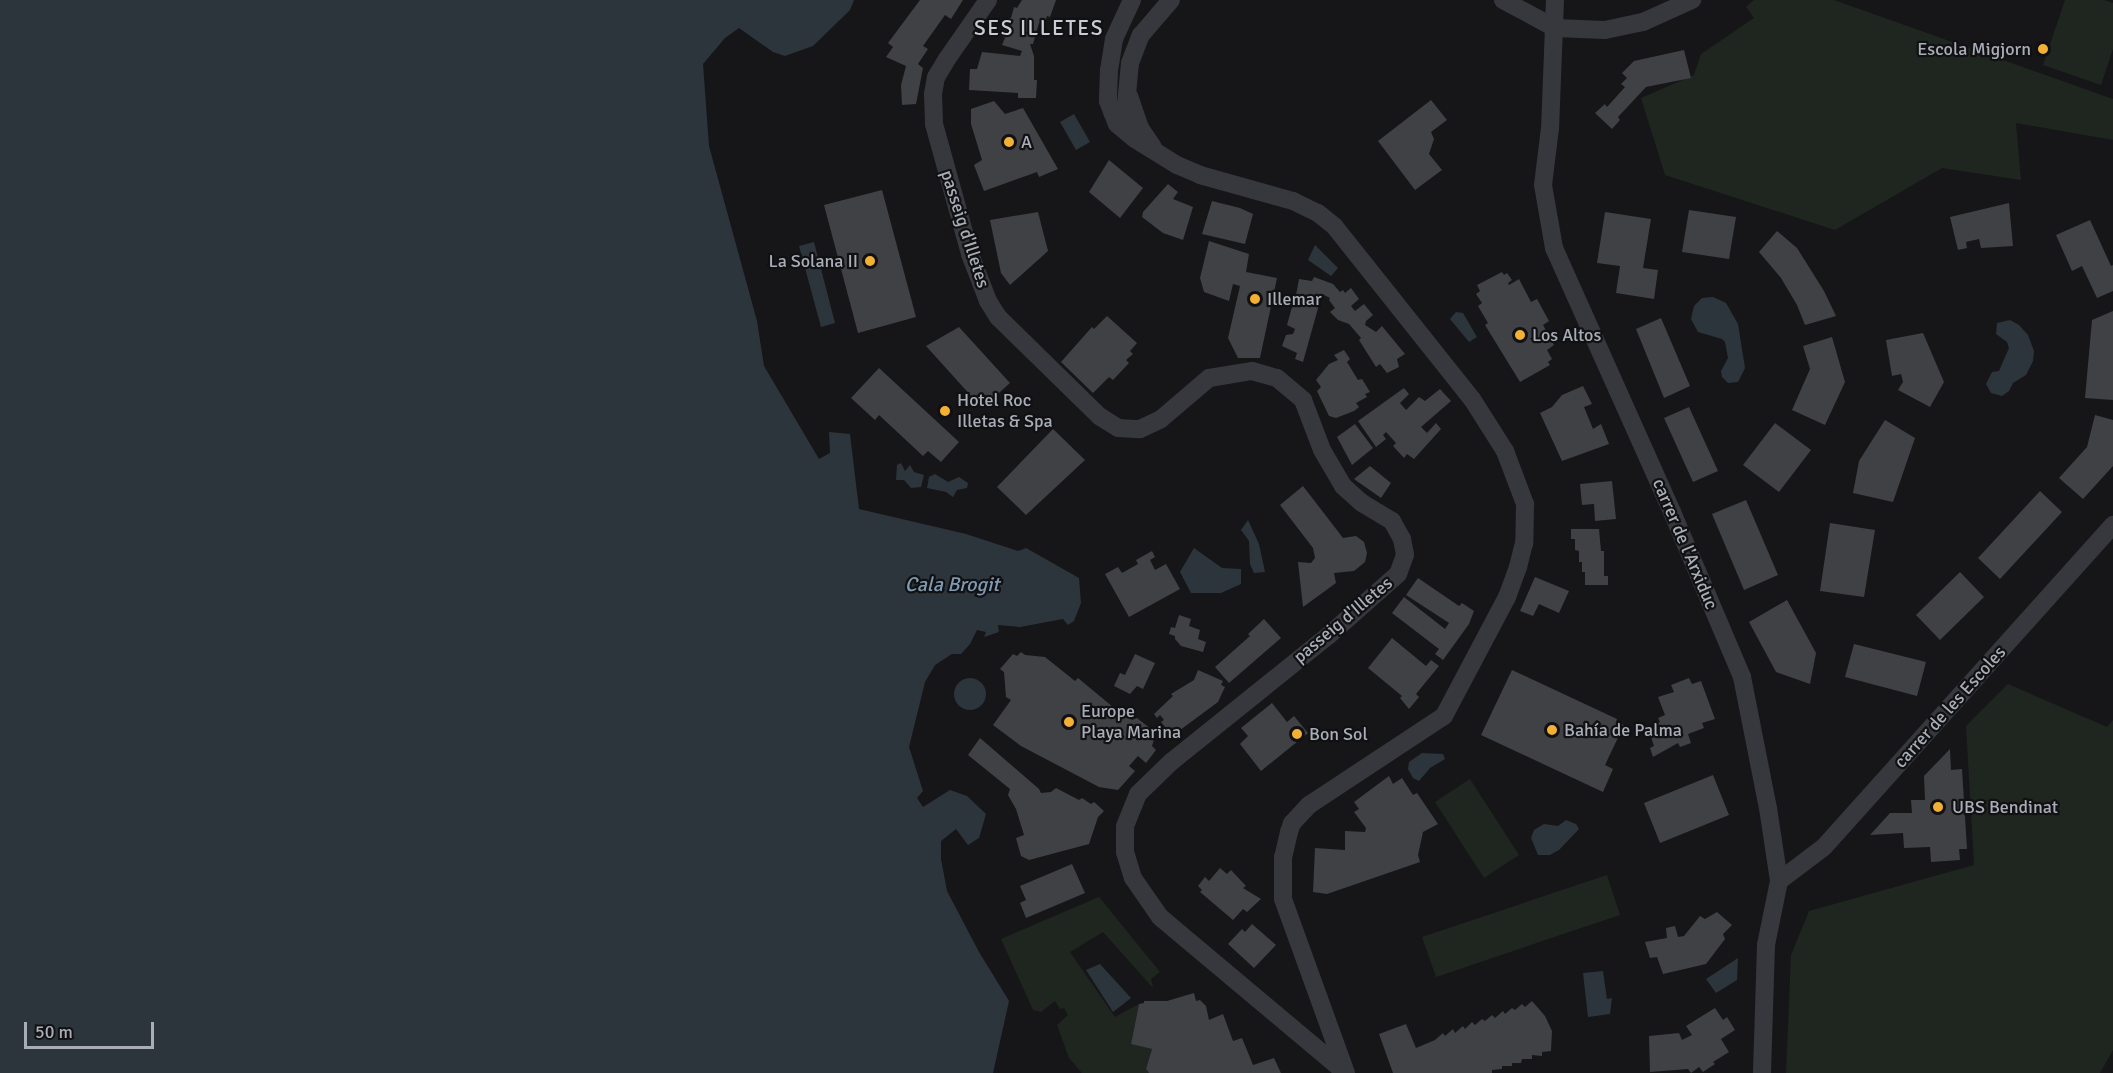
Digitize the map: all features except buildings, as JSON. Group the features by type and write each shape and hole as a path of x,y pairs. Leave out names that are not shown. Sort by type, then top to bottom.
{"street":[{"name":"passeig d'Illetes","path":"988,0 946,59 936,77 933,94 934,124 938,144 970,254 988,302 998,317 1099,416 1118,428 1140,429 1161,419 1209,378 1252,371 1278,378 1303,400 1322,450 1343,486 1362,502 1392,521 1402,538 1405,555 1398,574 1155,778 1138,794 1125,827 1125,852 1133,878 1160,917 1346,1072"},
{"path":"1132,0 1114,39 1107,88 1112,112 1120,118 1125,115 1129,95 1130,63 1141,36 1171,0"},
{"path":"1503,0 1555,28 1605,30 1643,22 1692,0"},
{"name":"carrer de l'Arxiduc","path":"1555,0 1550,128 1543,185 1554,248 1672,512 1742,677 1768,808 1779,881 1766,945 1762,1073"},
{"path":"1129,95 1140,128 1159,153"},
{"name":"passeig d'Illetes","path":"1112,112 1117,124 1126,132 1177,165 1200,175 1293,201 1318,213 1335,227 1473,399 1505,451 1525,504 1525,532 1518,567 1507,597 1444,716 1309,805 1292,823 1289,832 1283,857 1283,899 1346,1072"},
{"name":"carrer de les Escoles","path":"1779,881 1824,847 2113,525"}],"shaded area":[{"path":"1754,0 1834,0 2113,99 2113,140 2016,123 2021,180 1942,168 1835,230 1665,175 1641,98 1694,75 1701,54 1754,18 1746,7"},
{"path":"2065,0 2104,0 2113,3 2113,49 2101,85 2043,65"},
{"path":"2008,684 2107,727 2113,720 2113,1050 2100,1073 1786,1073 1791,955 1809,911 1974,865 1966,726"},
{"path":"1470,779 1519,855 1484,878 1435,802"},
{"path":"1607,875 1620,915 1436,977 1422,937"},
{"path":"1099,897 1160,972 1151,979 1153,988 1103,932 1070,952 1115,1017 1139,1004 1131,1044 1152,1049 1146,1069 1149,1073 1082,1073 1069,1058 1057,1025 1068,1015 1064,1008 1060,1009 1055,1001 1041,1012 1033,1010 1001,939"}],"water":[{"name":"Cala Brogit","path":"0,0 854,0 850,10 813,46 785,56 773,52 739,28 725,38 703,64 709,146 757,321 764,366 819,459 830,453 829,432 850,434 859,509 966,534 1018,551 1026,548 1079,578 1081,603 1074,621 1068,625 1063,619 1020,627 998,625 999,632 984,637 986,632 977,630 970,644 961,654 952,654 935,665 925,682 909,747 923,791 917,798 923,807 950,790 967,796 986,814 979,838 968,845 956,829 941,841 941,859 947,891 979,952 1009,1001 993,1073 0,1073"},
{"path":"1074,114 1090,142 1076,150 1060,122"},
{"path":"814,242 835,323 821,327 799,246"},
{"path":"1315,245 1338,268 1331,276 1308,260"},
{"path":"1713,297 1726,303 1738,324 1745,368 1738,382 1728,383 1722,377 1721,371 1728,358 1725,342 1698,332 1691,319 1694,306 1702,298"},
{"path":"1456,312 1463,313 1477,337 1469,342 1450,319"},
{"path":"2010,320 2019,325 2028,335 2034,351 2033,361 2026,375 2013,383 2009,391 2002,396 1991,393 1986,384 1992,372 1999,371 2009,348 2007,342 1996,334 1997,323"},
{"path":"901,463 905,471 910,465 914,472 924,475 921,487 911,488 904,480 896,480 897,465"},
{"path":"935,474 948,482 959,477 968,483 967,488 957,490 953,497 946,492 927,488 929,477"},
{"path":"1248,520 1259,544 1265,572 1254,573 1250,564 1249,541 1241,530"},
{"path":"1194,548 1222,568 1241,569 1241,584 1221,593 1191,593 1180,572"},
{"path":"970,678 981,683 986,694 981,705 970,710 959,705 954,694 959,683"},
{"path":"1422,753 1443,754 1445,759 1430,768 1419,781 1413,778 1408,769 1409,762"},
{"path":"1566,820 1576,824 1579,829 1559,850 1550,855 1538,855 1531,838 1534,830 1544,824 1558,826"},
{"path":"1738,958 1737,980 1716,993 1706,979"},
{"path":"1100,964 1131,998 1113,1012 1086,970"},
{"path":"1603,971 1607,999 1612,998 1610,1014 1588,1017 1583,973"}],"place":[{"name":"Escola Migjorn","path":"2043,49"},
{"name":"A","path":"1009,142"},
{"name":"La Solana II","path":"870,261"},
{"name":"Illemar","path":"1255,299"},
{"name":"Los Altos","path":"1520,335"},
{"name":"Hotel Roc Illetas & Spa","path":"945,411"},
{"name":"Europe Playa Marina","path":"1069,722"},
{"name":"Bahía de Palma","path":"1552,730"},
{"name":"Bon Sol","path":"1297,734"},
{"name":"UBS Bendinat","path":"1938,807"}],"district":[{"name":"SES ILLETES","path":"1039,28"}]}
